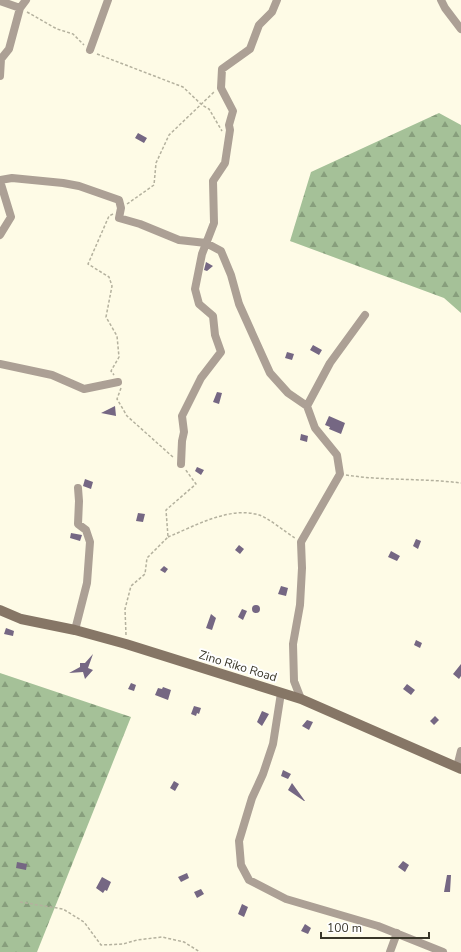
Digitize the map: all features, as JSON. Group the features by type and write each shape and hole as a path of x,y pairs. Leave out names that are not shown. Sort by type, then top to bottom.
{"street":[{"path":"0,76 1,59 9,49 20,8 26,0"},
{"path":"90,50 108,0"},
{"path":"181,464 184,432 182,416 201,378 222,352 215,334 214,316 199,304 195,289 202,254 214,223 214,181 225,163 230,130 229,125 233,111 220,88 222,69 250,49 259,25 272,12 277,0"},
{"path":"441,0 444,8 461,28"},
{"path":"0,1 20,8"},
{"path":"0,235 11,216 0,181 12,178 79,186 119,200 121,208 119,218 140,224 179,240 206,243 221,252 231,275 239,304 270,373 288,393 307,406 315,428 337,455 340,474 301,542 302,568 300,605 293,644 294,681 300,699"},
{"path":"307,406 330,363 365,315"},
{"path":"0,364 52,375 84,389 118,382"},
{"path":"75,630 87,583 90,542 86,530 78,524 78,488"},
{"name":"Zino Riko Road","path":"0,610 21,618 75,630 126,644 300,699 459,768"},
{"path":"281,693 273,744 263,774 252,798 239,841 241,866 249,880 286,899 397,933 442,952"},
{"path":"459,768 461,751"},
{"path":"390,952 397,933"}],"path":[{"path":"20,8 57,29 73,34 90,50 126,66 166,79 183,87 202,105 209,109 223,133"},
{"path":"168,536 166,510 196,484 181,464 127,416 117,399 122,387 111,371 119,357 117,336 106,317 112,286 109,277 88,264 109,216 154,185 156,162 169,135 202,105 210,94 220,88"},
{"path":"340,474 372,479 438,480 461,483"},
{"path":"126,644 124,609 131,586 144,574 146,558 168,536 213,518 233,513 259,515 301,542"},
{"path":"20,902 63,909 84,922 101,945 123,944 137,940 162,937 184,942 200,952"}],"green space":[{"path":"439,113 461,125 461,313 444,298 290,241 311,172"},
{"path":"0,673 131,717 37,952 0,952"}],"building":[{"path":"138,133 147,138 144,143 135,138"},
{"path":"206,262 213,266 207,271 204,270"},
{"path":"313,345 322,350 319,355 310,350"},
{"path":"287,352 294,354 292,360 285,358"},
{"path":"217,392 222,393 219,404 213,402"},
{"path":"115,406 116,416 101,413"},
{"path":"329,416 345,423 341,434 329,429 330,427 325,425"},
{"path":"301,434 308,436 307,442 300,440"},
{"path":"197,467 204,470 201,475 195,471"},
{"path":"85,479 93,482 91,489 83,486"},
{"path":"138,513 145,514 143,522 136,521"},
{"path":"71,533 82,535 80,541 70,538"},
{"path":"416,539 421,541 418,549 413,546"},
{"path":"239,545 244,549 240,554 235,550"},
{"path":"391,551 400,556 397,561 388,557"},
{"path":"164,566 168,569 165,573 160,570"},
{"path":"281,586 288,588 286,596 278,594"},
{"path":"256,605 259,606 259,612 256,613 253,612 252,609 253,606"},
{"path":"242,609 247,611 243,620 238,617"},
{"path":"211,614 216,618 212,630 206,628"},
{"path":"6,628 14,631 13,636 4,634"},
{"path":"416,640 422,643 420,648 414,645"},
{"path":"93,654 88,668 93,670 85,679 83,672 69,673 80,667 80,663 85,663"},
{"path":"461,664 461,676 459,679 453,674"},
{"path":"131,683 136,685 134,691 128,689"},
{"path":"407,684 415,690 411,695 403,689"},
{"path":"163,687 171,690 168,700 155,695 158,688 162,689"},
{"path":"194,706 201,708 199,714 197,713 196,716 191,714"},
{"path":"262,711 269,714 262,726 257,722"},
{"path":"435,716 439,720 434,725 430,721"},
{"path":"307,720 313,722 309,730 302,726"},
{"path":"283,770 291,774 288,779 281,776"},
{"path":"174,781 179,784 175,791 170,788"},
{"path":"292,783 305,801 288,790"},
{"path":"403,861 409,865 405,872 398,867"},
{"path":"17,862 27,864 26,870 16,868"},
{"path":"187,873 189,878 181,882 178,877"},
{"path":"447,875 451,875 450,892 444,892"},
{"path":"102,877 111,882 107,891 105,890 103,893 96,888"},
{"path":"201,889 204,894 197,898 194,892"},
{"path":"242,904 248,907 244,917 238,914"},
{"path":"305,924 311,928 308,934 301,931"}]}
